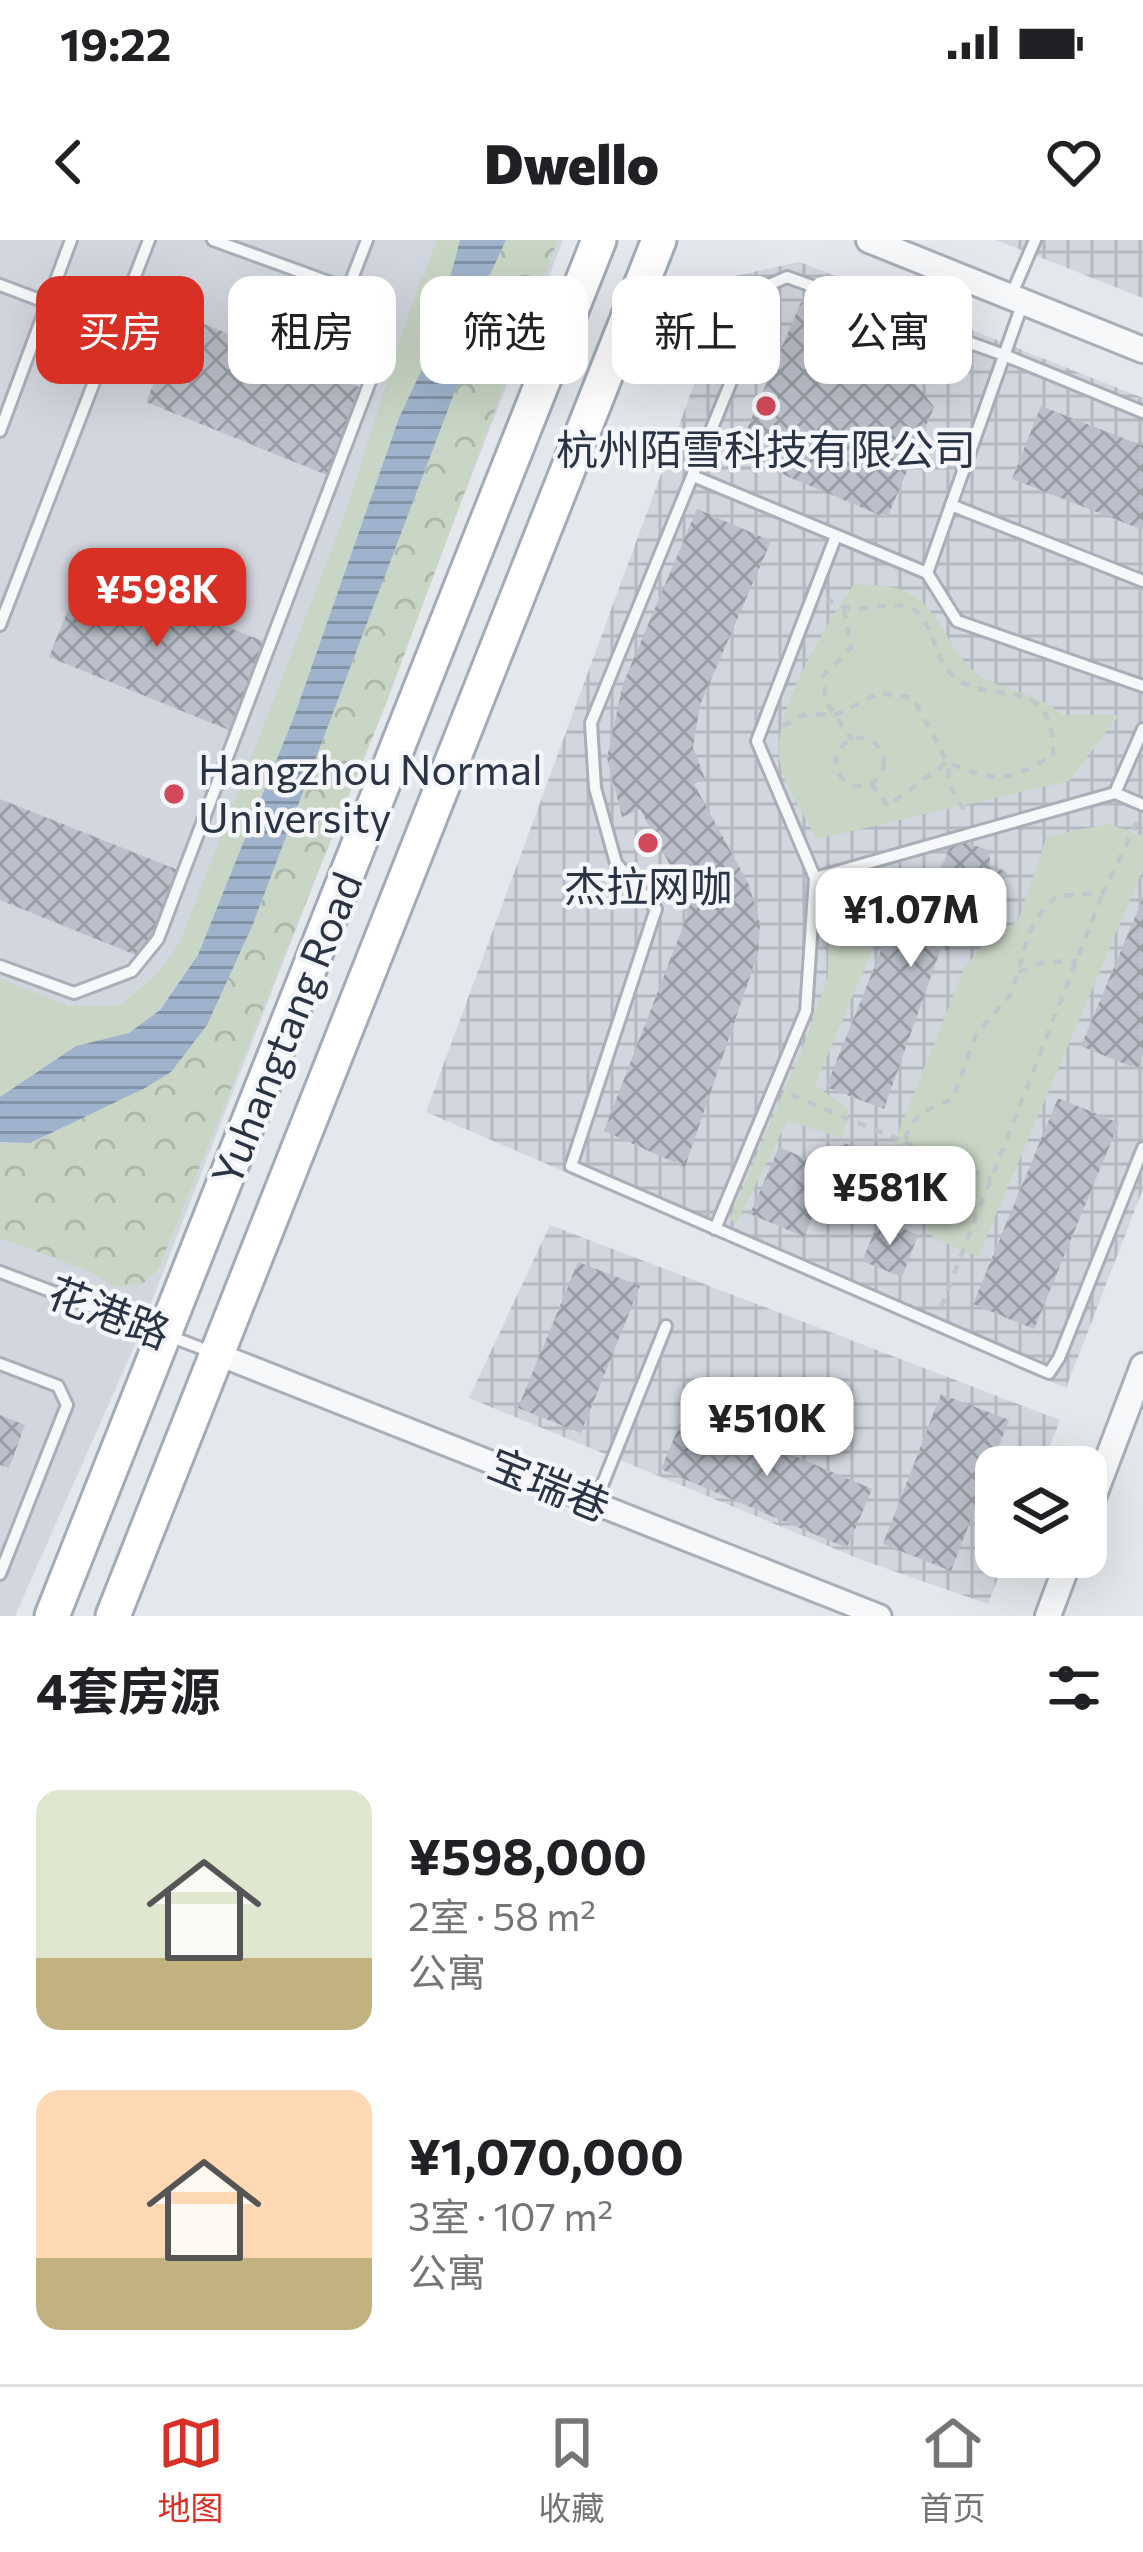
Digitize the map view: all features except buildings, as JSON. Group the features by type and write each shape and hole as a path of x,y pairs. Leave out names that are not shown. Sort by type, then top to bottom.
{"main road":[{"name":"Yuhangtang Road","path":"52,1616 599,240"},
{"name":"Yuhangtang Road","path":"113,1616 659,240"}],"street":[{"path":"869,240 1143,350"},
{"name":"宝瑞巷","path":"217,1354 880,1616"},
{"path":"1107,1461 1143,1366"},
{"path":"1048,1616 1062,1578"}],"lane":[{"path":"57,276 71,240"},
{"path":"135,276 149,240"},
{"path":"213,240 312,276"},
{"path":"353,276 367,240"},
{"path":"927,573 1004,355 1035,240"},
{"path":"1143,412 1004,355 787,277 771,284 591,723 595,788 616,862 656,909 571,1166 1048,1373 1059,1358 1143,1148"},
{"path":"0,285 36,298"},
{"path":"0,431 36,332"},
{"path":"0,625 93,384"},
{"path":"0,966 74,993 132,971 158,939 369,384"},
{"path":"693,476 927,573 957,621 1143,686"},
{"path":"951,505 1143,581"},
{"path":"715,1229 806,1011 815,878 757,741 836,536"},
{"path":"1115,793 1143,729"},
{"path":"815,878 1115,793 1143,807"},
{"name":"花港路","path":"0,1272 217,1354"},
{"path":"595,1503 666,1326"},
{"path":"0,1364 58,1386 67,1406 0,1574"}],"path":[{"path":"814,592 849,612 905,605 920,614 947,670 965,684 1004,691 1040,705 1053,727 1053,754 1031,768 993,780 946,762"},
{"path":"844,609 851,648 824,676 826,702 852,740"},
{"path":"757,741 803,716 838,715 879,692 914,698 946,762 950,785 966,809 970,834"},
{"path":"852,740 837,757 838,772 848,783 871,784 888,806 946,762"},
{"path":"852,740 875,743 884,757 882,772 871,784"},
{"path":"934,1324 1103,893 1143,807"},
{"path":"905,1142 906,1129 927,1108 953,1099 976,1034 1012,993 1029,933 1046,905 1058,896 1103,893"},
{"path":"1019,971 1044,962 1077,961"},
{"path":"774,1088 991,1179"}],"shaded area":[{"name":"Hangzhou Normal University","path":"0,240 563,240 549,276 420,276 420,384 507,384 134,1347 15,1616 0,1616"},
{"path":"996,240 1143,240 1143,298"},
{"path":"800,262 835,276 804,276 804,384 972,384 972,330 1143,398 1143,1189 1066,1388 426,1112 694,384 780,384 780,276 734,276"},
{"path":"550,1225 1060,1420 1050,1446 975,1446 975,1578 998,1578 988,1604 862,1560 469,1398"}],"green space":[{"path":"437,240 460,240 451,276 423,276"},
{"path":"506,240 558,240 545,276 489,276"},
{"path":"420,284 420,373 399,418 295,714 198,955 157,1012 129,1033 75,1046 0,1097 0,979 70,1006 120,1006 158,973 180,942 343,520 386,384 396,384 396,354"},
{"path":"458,384 505,384 386,704 158,1270 142,1284 117,1287 84,1269 0,1238 0,1143 30,1143 58,1128 253,924"},
{"path":"854,584 897,588 916,598 962,659 986,679 1063,715 1119,715 1069,781 817,839 786,783 779,743 803,670"},
{"path":"1109,824 1143,836 1143,870 978,1257 932,1237 922,1212 906,1195 912,1158 892,1148 964,969 986,941 1018,921 1047,836"},
{"path":"907,868 815,1085 850,1110 842,1138 787,1121 737,1222 729,1220 828,977 829,892"}],"water":[{"path":"460,240 506,240 489,276 451,276"},
{"path":"420,373 420,384 458,384 253,924 207,1025 171,1072 145,1088 30,1143 0,1142 0,1097 76,1046 129,1033 160,1010 198,955 295,714 399,418"}],"place":[{"name":"杭州陌雪科技有限公司","path":"766,406"},
{"name":"Hangzhou Normal University","path":"174,794"},
{"name":"杰拉网咖","path":"648,843"}]}
